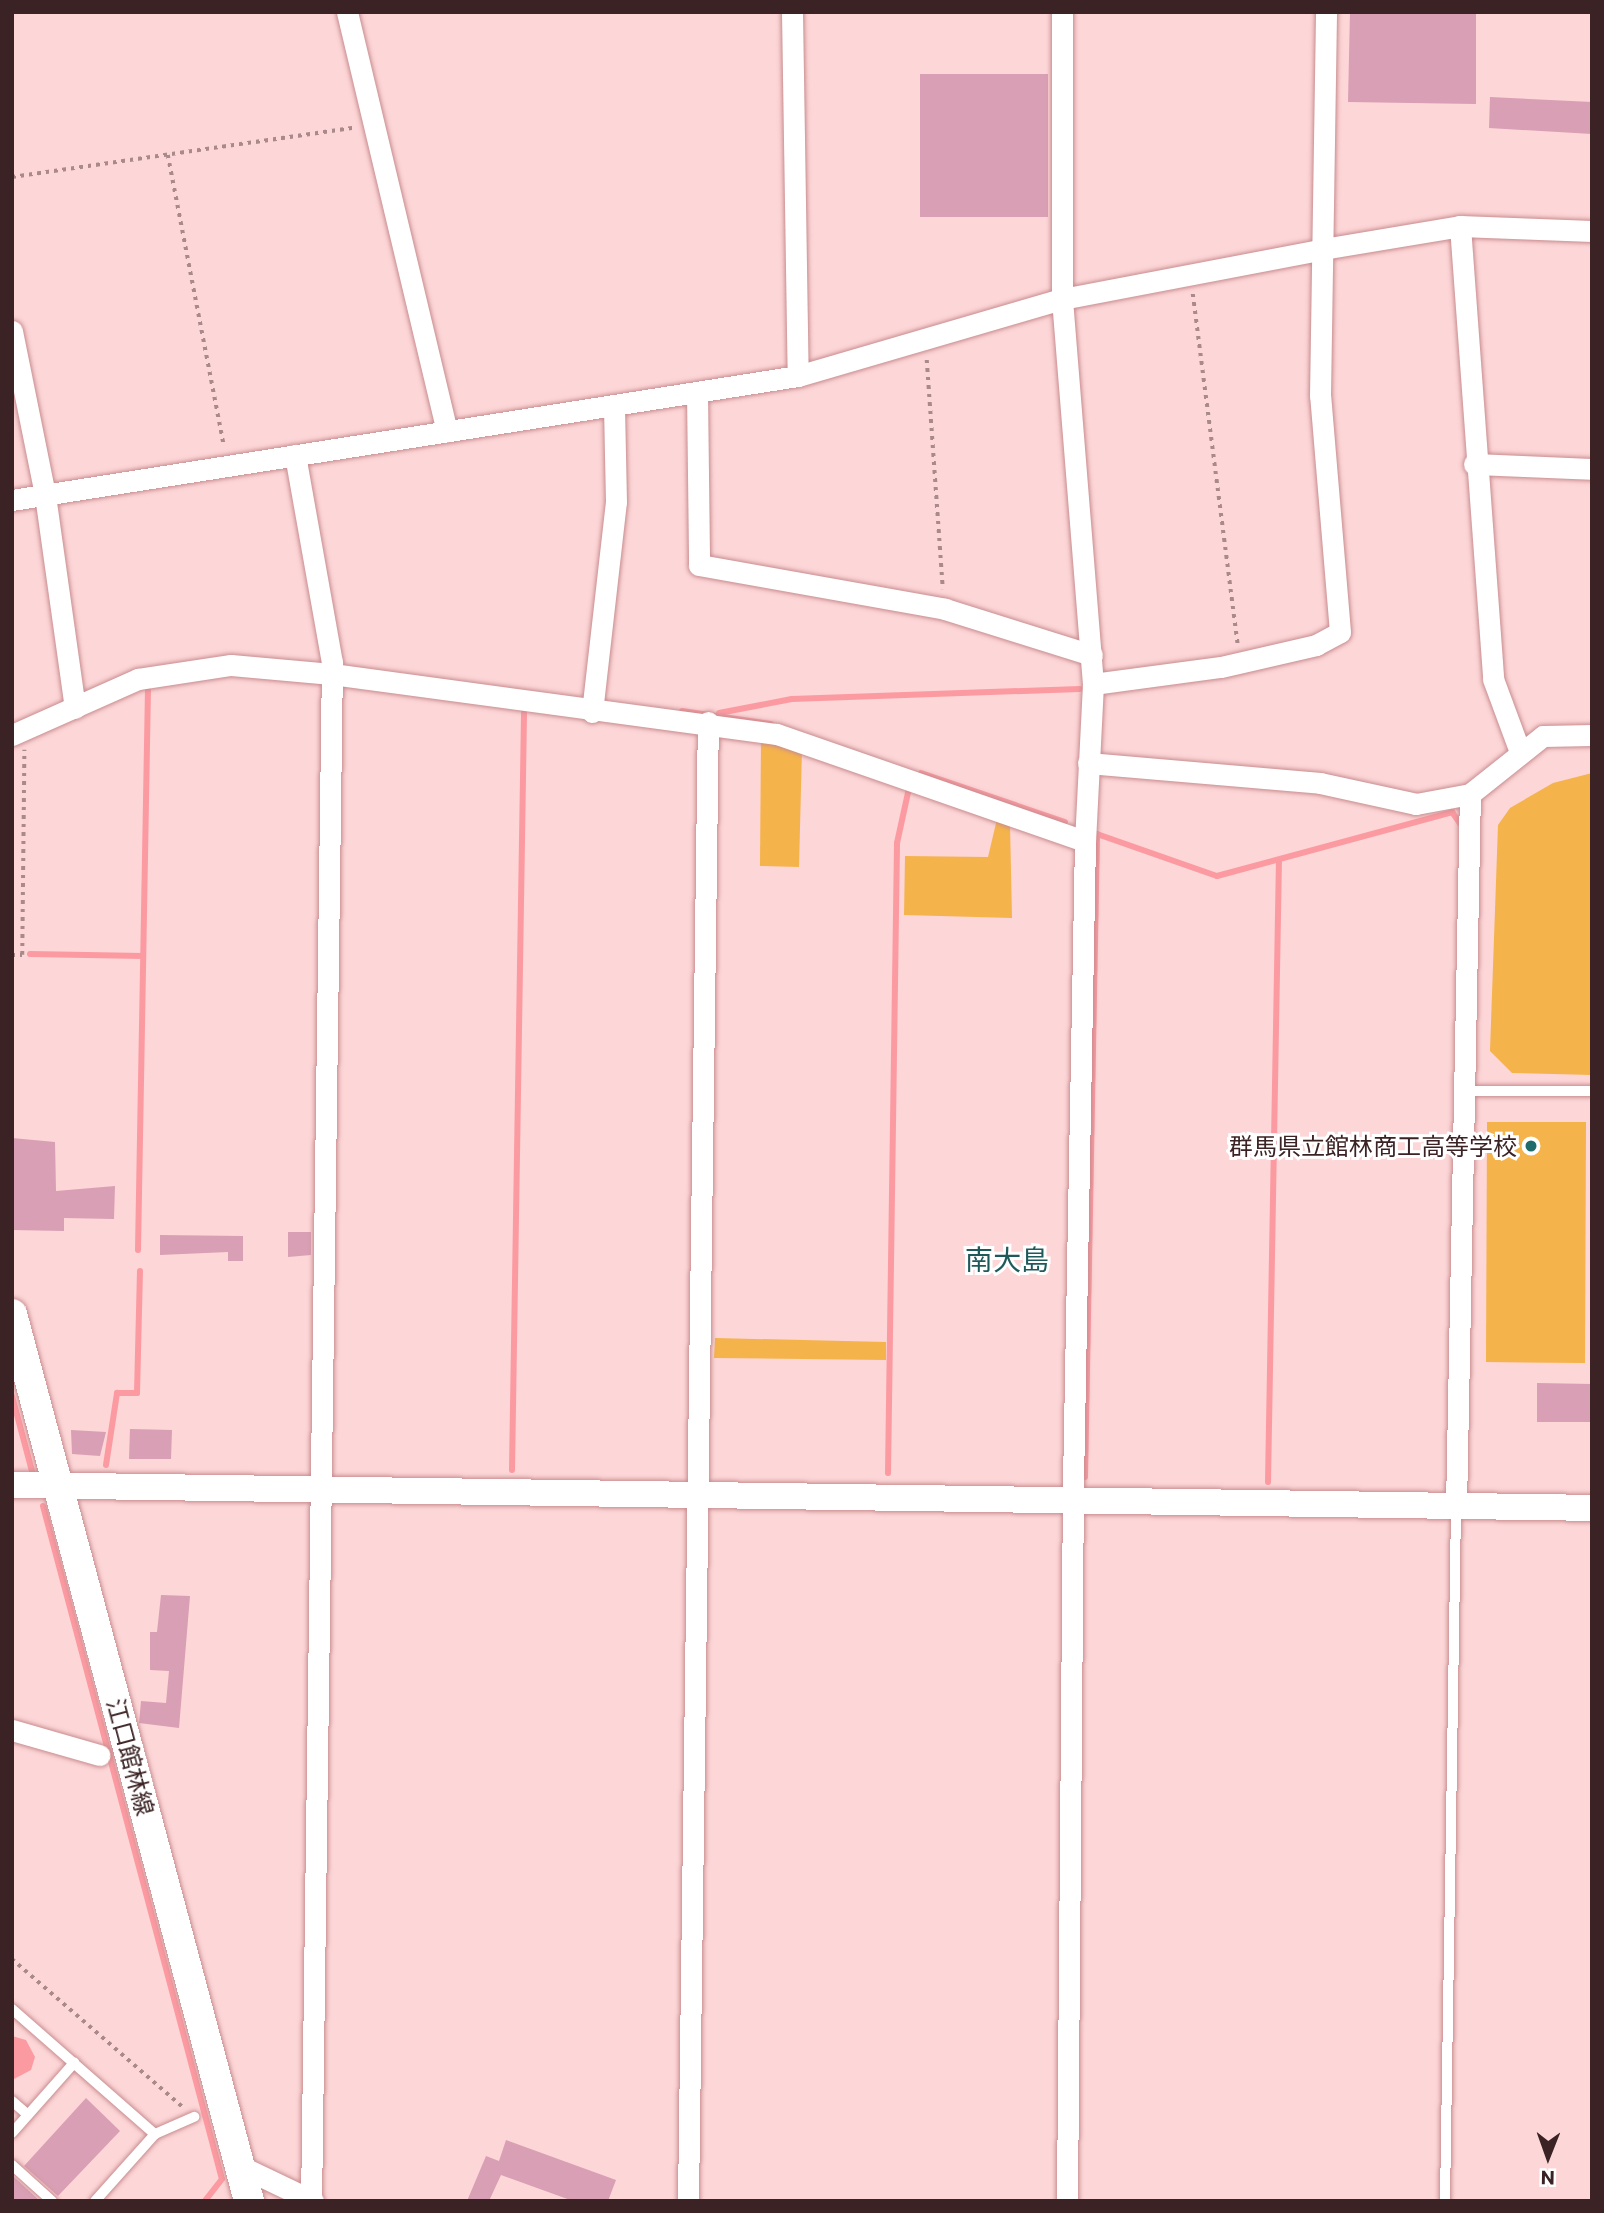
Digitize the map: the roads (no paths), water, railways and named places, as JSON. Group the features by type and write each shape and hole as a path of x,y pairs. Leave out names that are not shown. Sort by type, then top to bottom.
{"main road":[{"name":"江口館林線","path":"12,1314 250,2201"}],"street":[{"path":"347,12 377,125 447,431"},
{"path":"792,12 798,376"},
{"path":"1062,12 1062,299 1093,684 1085,841 1073,1498 1067,2201"},
{"path":"1093,684 1240,662 1316,645 1340,632 1320,396 1326,12"},
{"path":"1460,226 1474,464 1493,679 1520,752"},
{"path":"12,500 798,376 1062,299 1323,249 1460,226 1592,231"},
{"path":"12,331 45,495 75,708"},
{"path":"697,392 699,565 944,609 1092,655"},
{"path":"592,712 616,502 614,407"},
{"path":"240,2166 312,2200 332,674 295,455"},
{"path":"1474,464 1592,469"},
{"path":"18,733 138,679 231,665 332,674 592,712 708,722 777,734 1085,841"},
{"path":"688,2201 708,722"},
{"path":"1088,763 1320,783 1416,804 1469,794 1543,736 1592,735"},
{"path":"1456,1507 1466,1091 1469,794"},
{"path":"12,1485 1073,1498 1592,1508"},
{"path":"12,1730 99,1755"}],"lane":[{"path":"1466,1091 1592,1091"},
{"path":"1445,2201 1456,1507"},
{"path":"12,2009 155,2134"},
{"path":"12,2133 74,2063"},
{"path":"12,2101 28,2115"},
{"path":"95,2201 155,2134 194,2117"},
{"path":"12,2165 51,2201"}],"waterway":[{"path":"138,1250 148,688"},
{"path":"719,713 792,699 1080,689"},
{"path":"512,1470 524,711"},
{"path":"682,711 771,724"},
{"path":"921,773 1065,822"},
{"path":"888,1473 897,843 909,788"},
{"path":"1085,1477 1097,834 1217,876 1452,812 1461,825"},
{"path":"1268,1482 1279,860"},
{"path":"30,954 143,956"},
{"path":"106,1465 117,1393 137,1393 140,1271"},
{"path":"12,1396 32,1471"},
{"path":"43,1506 222,2179 205,2201"}],"place":[{"name":"群馬県立館林商工高等学校","path":"1531,1146"}],"district":[{"name":"南大島","path":"1007,1259"}]}
